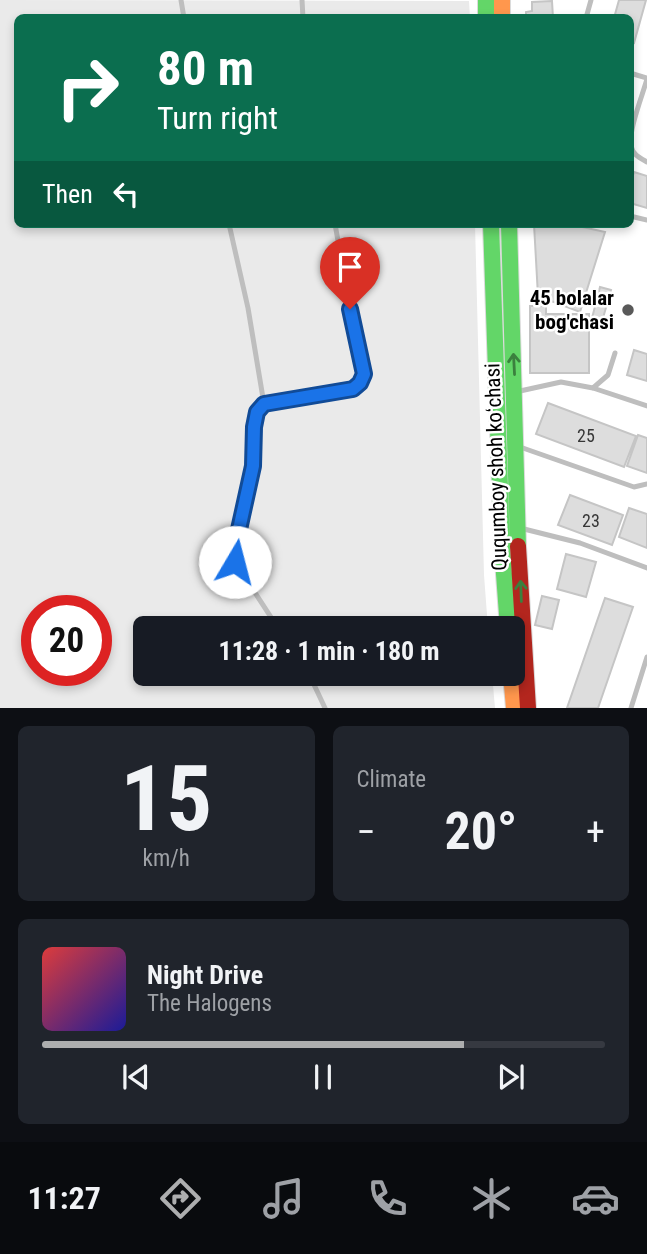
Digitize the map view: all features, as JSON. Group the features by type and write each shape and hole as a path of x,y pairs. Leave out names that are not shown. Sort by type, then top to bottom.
{"main road":[{"name":"Ququmboy shoh koʻchasi","path":"491,228 502,547 507,616"},
{"name":"Ququmboy shoh koʻchasi","path":"509,228 517,446 516,499 528,708"},
{"path":"512,686 514,708"}],"lane":[{"path":"634,127 647,78"},
{"path":"230,228 248,308 264,404"},
{"path":"270,616 235,562 238,534 253,466 257,412 264,404 353,389 364,374 336,228"},
{"path":"593,388 608,375 615,354"},
{"path":"520,391 561,382 593,388 647,406"},
{"path":"517,446 634,487 647,484"},
{"path":"518,528 580,543 647,568"},
{"path":"631,708 647,657"},
{"path":"315,686 325,708"}],"shaded area":[{"path":"0,0 469,1 470,14 14,14 14,228 475,228 487,616 133,616 133,686 493,686 495,708 0,708"}],"building":[{"path":"619,0 646,0 634,43 634,14 615,14"},
{"path":"552,1 553,14 526,14 532,11 532,2"},
{"path":"634,172 647,176 647,208 634,204"},
{"path":"534,228 587,228 605,232 580,312 538,296"},
{"path":"600,287 611,290 601,325 591,322"},
{"path":"530,306 546,306 546,314 589,314 589,373 530,373"},
{"path":"634,350 647,354 647,381 627,375"},
{"path":"548,403 636,436 624,467 536,434"},
{"path":"638,435 647,438 647,473 627,466"},
{"path":"570,495 623,515 612,545 558,525"},
{"path":"629,508 647,514 647,548 619,537"},
{"path":"566,554 596,562 586,597 557,589"},
{"path":"542,596 559,600 552,629 535,625"},
{"path":"605,598 633,607 598,708 567,708"}],"traffic: fast":[{"path":"486,0 486,14"},
{"path":"491,228 502,547 507,616"},
{"path":"509,228 518,546"}],"traffic: slow":[{"path":"502,0 502,14"},
{"path":"512,686 514,708"}],"traffic: jam":[{"path":"518,546 528,708"}],"place":[{"name":"45 bolalar bog'chasi","path":"628,310"}],"route":[{"path":"235,562 238,534 253,466 257,412 264,404 353,389 360,383 364,374 350,309"}]}
